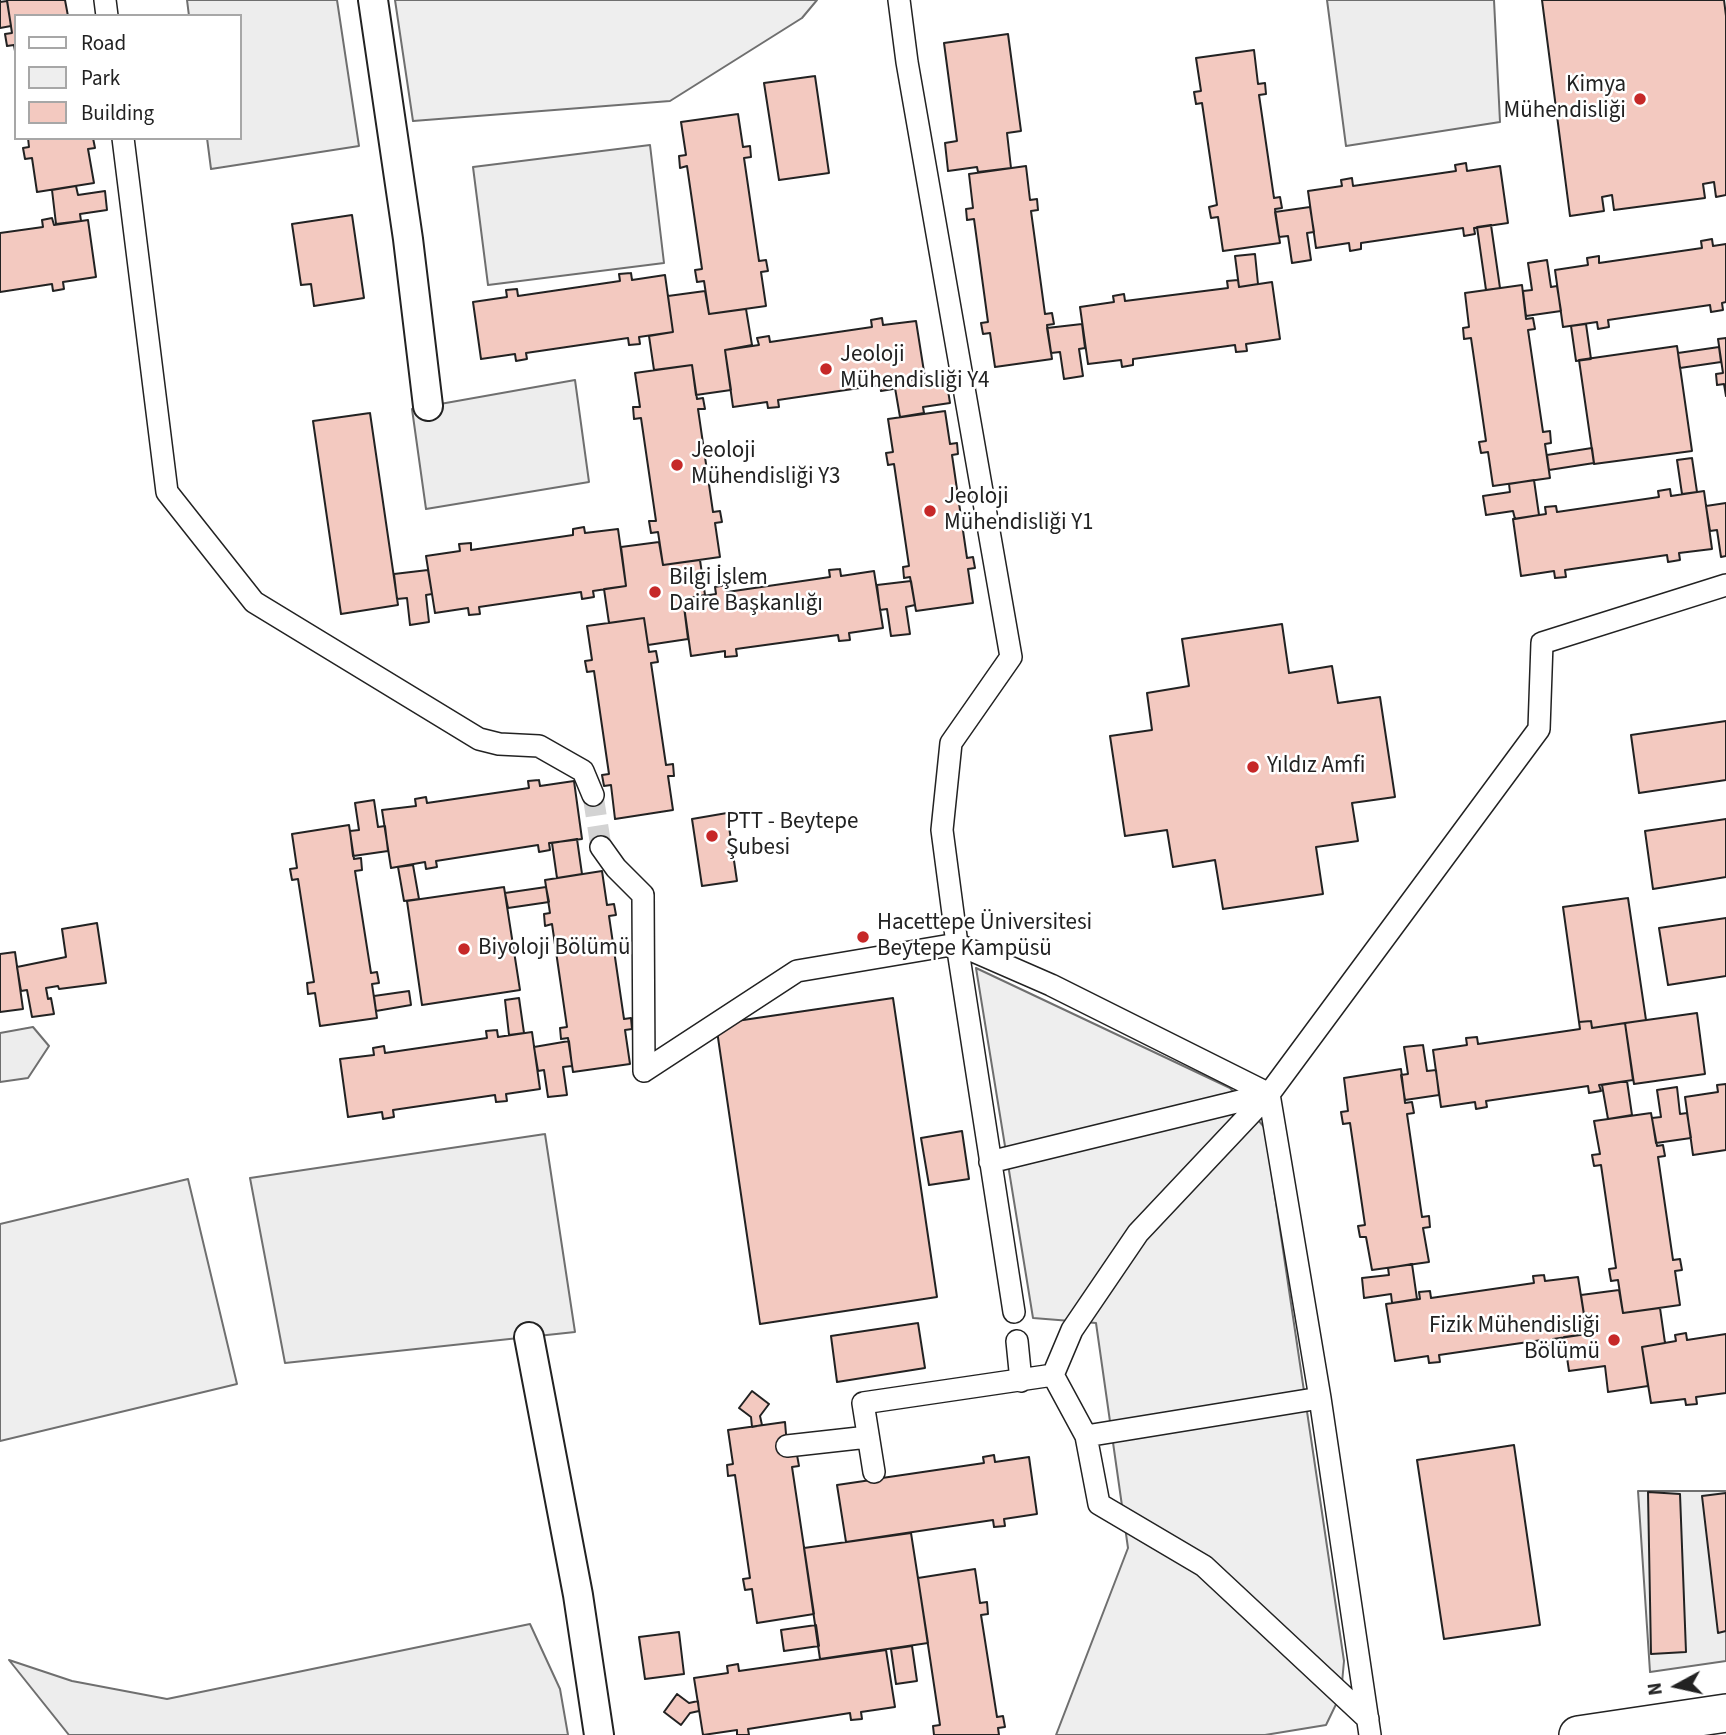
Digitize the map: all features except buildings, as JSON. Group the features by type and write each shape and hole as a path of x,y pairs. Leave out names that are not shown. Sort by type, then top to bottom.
{"street":[{"path":"373,0 408,239 428,406"},
{"path":"899,0 909,75 1011,657 951,743 942,830 1014,1312"},
{"path":"123,140 167,492 254,602 479,739 499,744 539,746 583,771 593,795"},
{"path":"1053,1375 1072,1330 1138,1233 1269,1094 1539,729 1542,643 1726,585"},
{"path":"601,847 616,868 643,895 644,1071 797,971 957,944 1051,985 1269,1094"},
{"path":"990,1162 1269,1094"},
{"path":"1269,1094 1320,1398 1369,1727"},
{"path":"529,1337 578,1595 599,1735"},
{"path":"1017,1341 1021,1381"},
{"path":"874,1472 863,1403 1053,1375"},
{"path":"1053,1375 1086,1436 1099,1504 1203,1566 1369,1727"},
{"path":"1086,1436 1320,1398"},
{"path":"787,1446 868,1437"},
{"path":"1578,1735 1726,1713"}],"green space":[{"path":"395,0 817,0 802,18 670,101 413,121"},
{"path":"976,968 1230,1088 1265,1128 1344,1661 1341,1694 1326,1725 1265,1735 1056,1735 1128,1548 1096,1323 1033,1318"},
{"path":"188,1179 237,1384 0,1441 0,1224"}],"shaded area":[{"path":"187,0 337,0 359,146 211,169 207,140 242,140 242,14 189,14"},
{"path":"1327,0 1494,0 1500,122 1346,146"},
{"path":"650,145 664,263 488,285 473,167"},
{"path":"575,380 589,482 426,509 412,409"},
{"path":"33,1027 49,1046 28,1078 0,1082 0,1033"},
{"path":"545,1134 575,1332 285,1363 250,1178"},
{"path":"1638,1491 1726,1491 1726,1661 1650,1672"},
{"path":"530,1624 560,1689 568,1735 69,1735 9,1660 72,1681 167,1699"}],"tunnel":[{"path":"593,795 601,847"}],"place":[{"name":"Kimya Mühendisliği","path":"1640,99"},
{"name":"Jeoloji Mühendisliği Y4","path":"826,369"},
{"name":"Jeoloji Mühendisliği Y3","path":"677,465"},
{"name":"Jeoloji Mühendisliği Y1","path":"930,511"},
{"name":"Bilgi İşlem Daire Başkanlığı","path":"655,592"},
{"name":"Yıldız Amfi","path":"1253,767"},
{"name":"PTT - Beytepe Şubesi","path":"712,836"},
{"name":"Hacettepe Üniversitesi Beytepe Kampüsü","path":"863,937"},
{"name":"Biyoloji Bölümü","path":"464,949"},
{"name":"Fizik Mühendisliği Bölümü","path":"1614,1340"}]}
